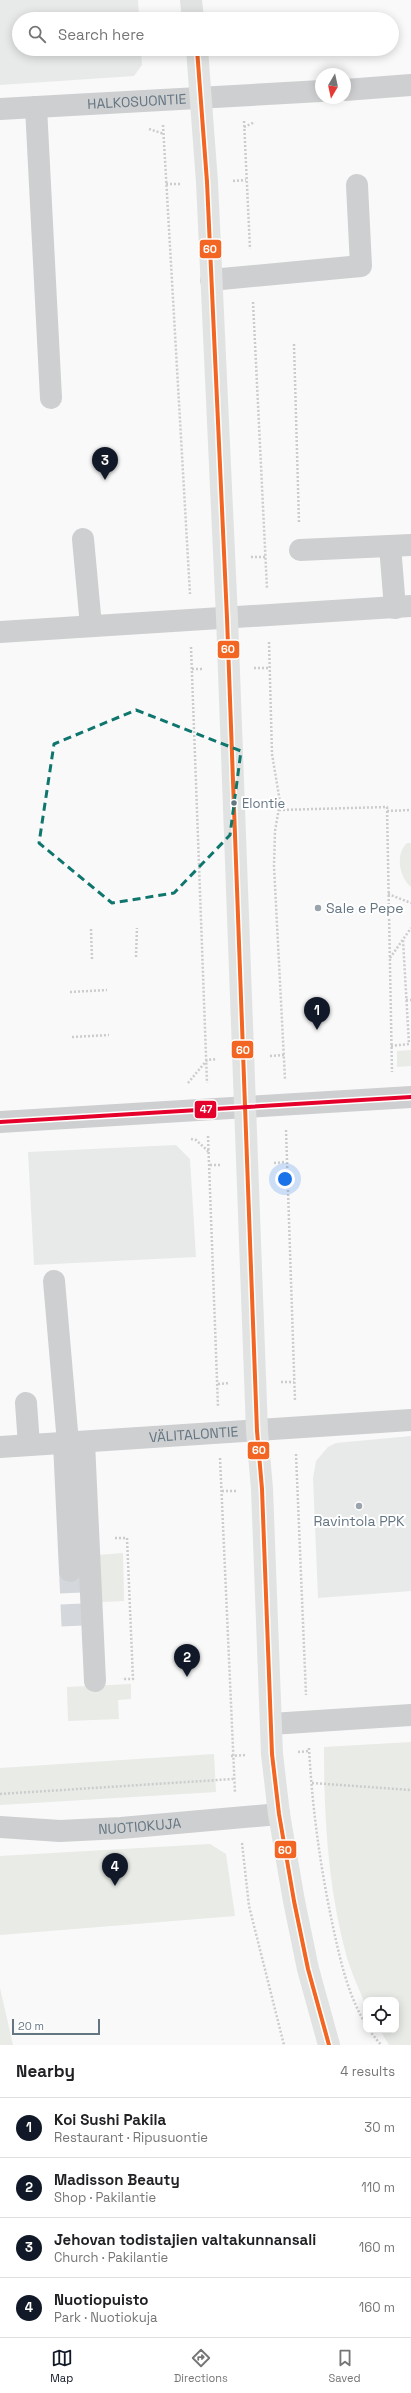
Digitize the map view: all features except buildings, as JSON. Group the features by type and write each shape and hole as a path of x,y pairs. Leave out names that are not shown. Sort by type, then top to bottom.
{"main road":[{"path":"191,0 192,12"},
{"path":"198,56 202,98 212,280 227,618 258,1431 262,1489 271,1724 279,1814 308,1969 329,2045"}],"street":[{"path":"351,90 411,85"},
{"name":"HALKOSUONTIE","path":"0,109 315,91"},
{"path":"36,107 51,398"},
{"path":"212,280 361,266 357,185"},
{"path":"83,539 91,626"},
{"path":"0,632 403,607 400,546 300,550"},
{"path":"0,1122 411,1097"},
{"path":"54,1281 72,1443 89,1540 95,1681"},
{"path":"26,1404 29,1445"},
{"name":"VÄLITALONTIE","path":"0,1447 411,1420"},
{"path":"70,1571 72,1443"},
{"path":"271,1724 411,1715"},
{"name":"NUOTIOKUJA","path":"0,1827 60,1831 121,1828 279,1814"}],"path":[{"path":"244,126 268,616 272,754 280,802 275,831 274,866 286,1104 285,1162 307,1722 318,1846 339,1955 349,1992 363,2019"},
{"path":"164,134 189,560 207,1110 218,1384 218,1433 222,1492 232,1779 239,1817 249,1906 284,2045"},
{"path":"294,344 300,550"},
{"path":"279,810 387,807 392,1076"},
{"path":"387,811 411,810"},
{"path":"388,894 411,903"},
{"path":"136,957 137,928"},
{"path":"390,958 411,928"},
{"path":"91,929 92,959"},
{"path":"391,1046 409,1044 403,940"},
{"path":"70,992 107,990"},
{"path":"406,1000 411,1000"},
{"path":"72,1037 109,1035"},
{"path":"89,1540 128,1538 133,1679 95,1681"},
{"path":"0,1794 232,1779"},
{"path":"312,1783 411,1790"},
{"path":"371,2033 381,2045"}],"highlighted area":[{"path":"136,710 241,751 230,835 174,893 112,903 39,843 54,744"}],"shaded area":[{"path":"0,0 138,0 139,12 12,12 12,56 141,56 142,65 134,76 0,85"},
{"path":"407,843 411,843 411,887 401,872 400,865 401,853"},
{"path":"411,1050 411,1066 397,1067 397,1051"},
{"path":"176,1145 190,1159 196,1257 34,1265 28,1152"},
{"path":"411,1436 411,1591 318,1598 313,1478 316,1461 328,1447 336,1443"},
{"path":"123,1553 124,1601 100,1602 98,1555"},
{"path":"131,1684 131,1699 118,1700 119,1719 68,1721 67,1687"},
{"path":"411,1742 411,2045 389,2045 382,2033 399,2033 399,1997 363,1997 363,1998 347,1958 335,1906 328,1854 324,1747"},
{"path":"214,1754 216,1792 0,1805 0,1768"},
{"path":"210,1844 226,1854 235,1916 0,1935 0,1856"},
{"path":"0,1988 13,2045 0,2045"}],"tunnel":[{"path":"70,1571 73,1636"}],"transit line":[{"name":"60","path":"198,56 207,182 227,618 257,1431 262,1489 272,1754 279,1814 294,1901 308,1969 329,2045"},
{"name":"47","path":"0,1122 411,1097"}],"place":[{"name":"Jehovan todistajien valtakunnansali","path":"105,480"},
{"name":"Elontie","path":"234,803"},
{"name":"Sale e Pepe","path":"318,908"},
{"name":"Koi Sushi Pakila","path":"317,1030"},
{"name":"Ravintola PPK","path":"359,1506"},
{"name":"Madisson Beauty","path":"187,1677"},
{"name":"Nuotiopuisto","path":"115,1886"}]}
